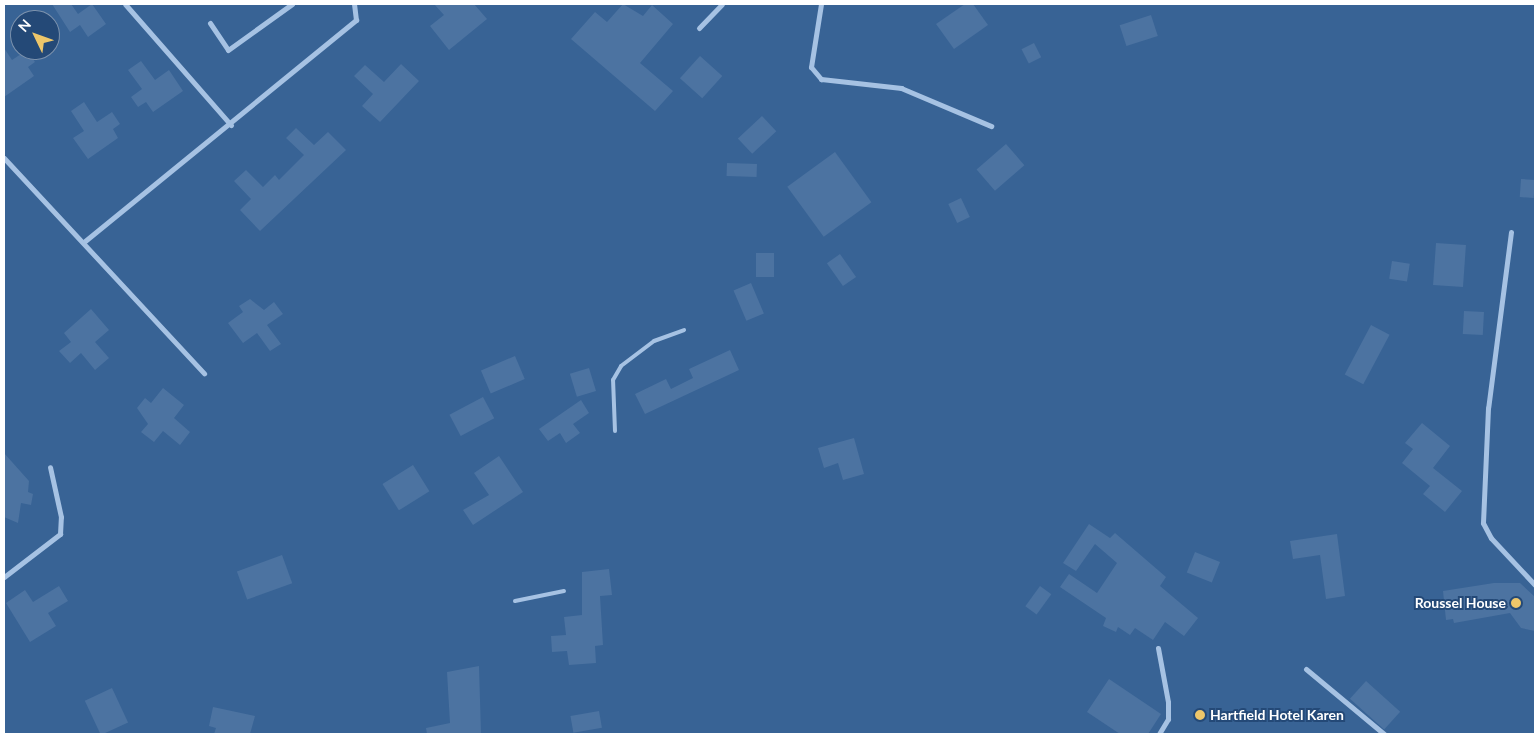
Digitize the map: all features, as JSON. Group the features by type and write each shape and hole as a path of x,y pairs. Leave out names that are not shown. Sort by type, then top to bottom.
{"street":[{"path":"125,4 231,125"},
{"path":"210,22 228,50 292,4"},
{"path":"85,241 231,125 356,20 354,4"},
{"path":"699,28 722,4"},
{"path":"821,4 811,67 821,79 901,88 991,126"},
{"path":"4,158 85,241 204,373"},
{"path":"1511,232 1488,408 1483,523 1491,538 1535,585"},
{"path":"4,577 60,534 62,517 50,467"},
{"path":"1158,648 1168,702 1168,719 1159,734"},
{"path":"1306,669 1384,734"}],"lane":[{"path":"615,431 613,380 620,366 654,342 684,330"},
{"path":"515,601 564,591"}],"shaded area":[{"path":"4,4 1535,4 1535,734 4,734"}],"building":[{"path":"52,4 71,4 78,14 92,4 106,24 88,37 80,25 70,32 60,16 60,10 56,10"},
{"path":"434,4 474,4 487,19 449,50 430,26 444,15"},
{"path":"623,4 643,16 652,5 673,24 640,63 673,91 655,111 571,39 595,12 607,22"},
{"path":"965,4 973,4 988,25 954,49 936,24"},
{"path":"1151,15 1158,36 1126,46 1120,25"},
{"path":"1034,43 1041,57 1029,64 1022,49"},
{"path":"4,48 10,60 34,60 35,62 28,67 34,76 4,97"},
{"path":"700,56 722,76 702,98 680,78"},
{"path":"141,61 155,80 169,70 183,91 153,112 146,102 138,107 131,97 142,89 128,70"},
{"path":"401,64 419,81 380,122 362,106 373,94 354,76 365,65 384,82"},
{"path":"84,102 97,122 112,112 120,124 113,129 118,138 88,159 73,138 84,131 71,111"},
{"path":"762,116 776,131 752,154 738,139"},
{"path":"296,128 314,145 328,132 346,150 260,231 240,210 251,199 234,181 246,170 263,187 275,175 279,180 304,155 286,138"},
{"path":"1006,144 1024,165 995,191 977,170"},
{"path":"835,152 871,202 824,237 787,187"},
{"path":"727,163 757,164 757,177 727,176"},
{"path":"1521,179 1535,180 1534,198 1520,197"},
{"path":"961,198 970,217 957,223 948,204"},
{"path":"1436,243 1466,245 1463,287 1433,285"},
{"path":"756,253 774,253 774,277 756,277"},
{"path":"840,254 856,277 843,286 827,263"},
{"path":"1392,261 1410,264 1407,282 1389,279"},
{"path":"751,283 764,313 746,321 734,290"},
{"path":"250,299 264,310 274,302 283,314 267,325 281,344 270,351 257,333 243,343 228,323 243,312 239,306"},
{"path":"91,309 109,330 95,342 109,358 95,370 81,353 70,363 59,351 71,342 64,333"},
{"path":"1464,311 1484,312 1483,335 1463,334"},
{"path":"1371,325 1390,335 1363,384 1345,374"},
{"path":"730,350 739,370 645,414 635,394 666,379 671,389 693,378 689,369"},
{"path":"515,356 525,379 491,393 481,370"},
{"path":"589,368 596,391 577,397 570,374"},
{"path":"163,388 184,405 174,418 190,432 180,445 163,431 154,442 141,432 148,424 137,408 145,398 151,403"},
{"path":"483,397 494,418 461,436 449,415"},
{"path":"581,400 589,413 573,424 580,433 566,443 560,433 548,441 539,429"},
{"path":"1422,423 1450,446 1433,468 1462,491 1445,512 1423,494 1430,486 1402,463 1413,449 1405,443"},
{"path":"854,438 864,474 843,480 838,463 824,468 818,448"},
{"path":"4,453 29,481 28,492 33,494 31,505 21,503 18,523 4,517"},
{"path":"499,456 523,492 473,525 463,510 489,495 474,473"},
{"path":"413,465 429,491 399,510 382,484"},
{"path":"1089,524 1110,538 1115,533 1166,577 1160,586 1198,618 1184,636 1165,622 1153,640 1135,628 1130,635 1118,627 1116,632 1103,626 1106,618 1060,587 1069,574 1097,593 1117,563 1095,544 1076,571 1063,563"},
{"path":"1337,534 1345,596 1326,599 1320,555 1293,559 1290,541"},
{"path":"1195,552 1220,562 1212,583 1187,572"},
{"path":"282,555 292,583 247,600 237,571"},
{"path":"609,569 612,595 600,596 603,645 595,646 596,663 569,665 567,651 552,652 551,636 566,635 564,617 582,615 582,572"},
{"path":"1494,583 1520,583 1535,597 1535,631 1521,628 1510,613 1454,623 1453,619 1446,620 1443,591"},
{"path":"59,586 68,601 48,613 56,626 30,642 6,603 25,590 33,602"},
{"path":"1040,586 1051,594 1037,614 1025,606"},
{"path":"479,666 481,734 427,734 426,728 450,723 447,672"},
{"path":"1109,679 1161,714 1148,734 1120,734 1087,712"},
{"path":"1366,681 1400,712 1384,730 1350,699"},
{"path":"112,688 128,722 100,734 85,701"},
{"path":"213,707 255,716 250,734 214,734 216,728 209,726"},
{"path":"599,711 602,728 573,733 570,716"}],"place":[{"name":"Roussel House","path":"1516,603"},
{"name":"Hartfield Hotel Karen","path":"1200,715"}]}
